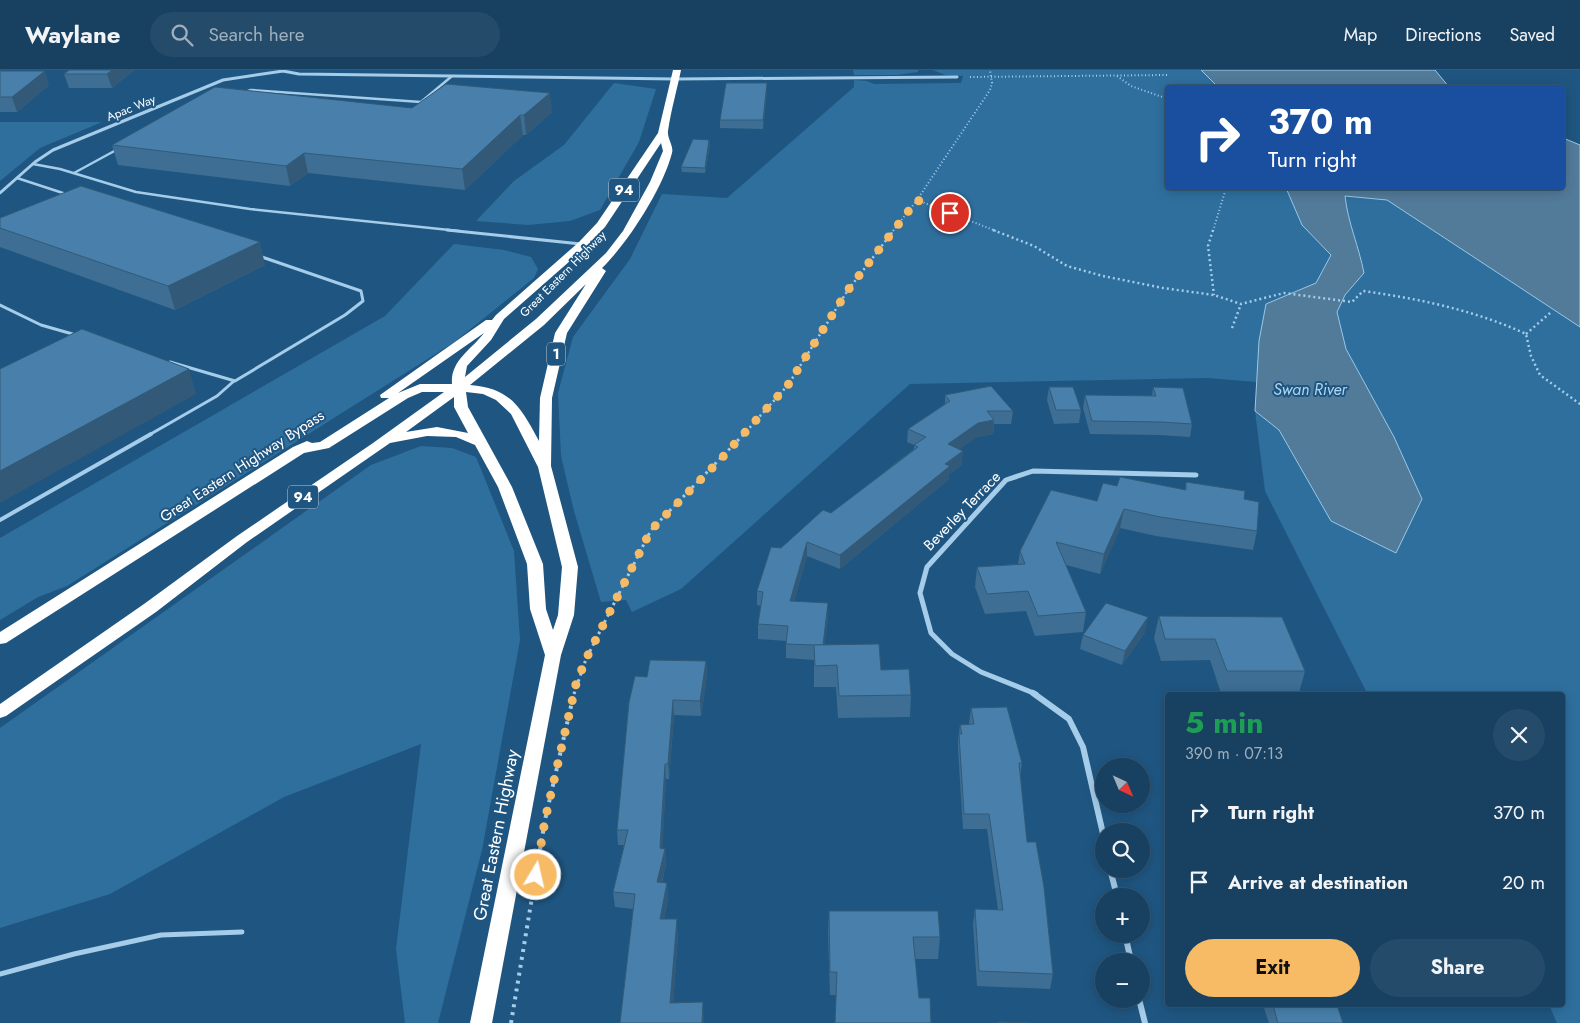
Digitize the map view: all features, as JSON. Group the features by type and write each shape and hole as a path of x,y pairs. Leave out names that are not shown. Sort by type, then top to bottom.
{"highway":[{"name":"Great Eastern Highway","path":"553,655 538,609 535,564 505,488 460,407 458,375 461,365 487,337 500,316 583,244 601,225 663,132 676,74"},
{"name":"Great Eastern Highway","path":"458,388 488,366 540,322 610,255 628,232 655,182 668,151 663,132"},
{"name":"1","path":"545,468 546,398 561,333 610,255"},
{"name":"Great Eastern Highway Bypass","path":"0,639 415,376 500,316"},
{"name":"Great Eastern Highway","path":"298,450 324,445 403,395 412,392 428,388 486,390 502,397 517,412 545,468 570,567 566,614 553,655 480,1023"},
{"name":"94","path":"0,712 150,608 242,540 458,388"},
{"path":"378,446 425,431 455,432 481,443"}],"street":[{"name":"Apac Way","path":"0,193 32,164 53,150 210,85 234,78 282,70 299,74 452,76 676,74 822,79 957,77"},
{"path":"928,70 928,77"},
{"name":"Beverley Terrace","path":"1101,823 1084,747 1069,719 1036,694 981,672 952,654 931,632 920,593 926,567 1006,480 1034,471 1196,475"},
{"path":"1141,1008 1145,1023"}],"lane":[{"path":"243,93 251,90 421,102 452,76"},
{"path":"74,173 121,148"},
{"path":"32,164 74,173 136,192 250,210 583,244"},
{"path":"17,178 75,197 67,200"},
{"path":"0,520 217,396 235,381 345,315 363,301 361,291 250,253"},
{"path":"0,305 41,325 81,337 73,341"},
{"path":"162,360 235,381"},
{"path":"0,974 74,954 161,935 242,932"}],"path":[{"path":"511,1023 545,820 576,684 651,530 720,460 788,385 848,290 917,200 990,90 992,77 990,70"},
{"path":"957,77 1167,74"},
{"path":"1116,75 1131,86 1165,98"},
{"path":"1214,296 1208,246 1225,190"},
{"path":"917,200 1034,246 1067,266 1162,288 1214,296 1241,304 1284,293 1352,302 1363,291 1378,292 1444,304 1501,322 1526,334"},
{"path":"1232,328 1241,304"},
{"path":"1526,334 1550,312"},
{"path":"1526,334 1531,356 1540,375 1580,404"}],"shaded area":[{"path":"853,70 918,70 918,72 896,75 854,75"},
{"path":"933,70 1201,70 1216,85 1165,85 1165,190 1287,190 1302,225 1331,255 1316,283 1266,304 1257,382 1207,378 910,384 681,589 632,612 626,600 601,602 574,511 561,456 558,393 573,337 630,259 662,194 727,198 854,87 854,80 867,81 874,84 961,83 963,76 945,75"},
{"path":"614,83 656,89 639,142 600,210 570,221 528,225 476,221 514,181 564,145"},
{"path":"0,122 102,122 40,148 0,181"},
{"path":"1345,196 1387,200 1580,327 1580,1023 1557,1023 1550,1007 1565,1007 1565,692 1366,692 1265,491 1255,411 1279,430 1331,521 1396,553 1394,437 1346,349 1337,312 1345,295 1364,273"},
{"path":"454,244 504,250 531,257 538,269 534,278 453,343 67,586 38,597 0,620 0,538 385,316"},
{"path":"421,446 452,448 476,457 514,551 520,640 482,850 438,1023 405,1023 396,949 421,744 284,797 110,894 0,928 0,728 371,465"}],"water":[{"path":"1201,70 1435,70 1447,85 1216,85"},
{"name":"Swan River","path":"1565,139 1580,145 1580,327 1387,200 1345,196 1364,273 1345,295 1337,312 1346,349 1394,437 1422,499 1396,553 1331,521 1279,430 1255,411 1259,341 1266,304 1316,283 1331,255 1302,225 1287,190 1565,190"}],"building":[{"path":"69,70 112,70 107,74 64,74"},
{"path":"0,71 45,71 12,97 0,97"},
{"path":"726,83 767,83 763,120 720,120"},
{"path":"446,84 550,93 524,115 520,115 462,169 304,153 286,166 112,145 215,87 412,108"},
{"path":"693,139 709,140 705,168 681,167"},
{"path":"81,186 260,242 168,286 0,228 0,218"},
{"path":"82,329 189,369 0,471 0,369"},
{"path":"991,386 1013,411 987,411 994,420 978,423 948,444 963,451 945,464 950,466 840,555 807,542 790,601 828,603 823,645 786,644 788,626 758,624 763,592 757,591 771,547 781,548 823,510 831,513 918,447 914,445 926,437 908,429 950,401 945,395"},
{"path":"1049,387 1073,387 1081,410 1056,410"},
{"path":"1153,387 1183,388 1192,424 1092,421 1085,395 1156,396"},
{"path":"1120,477 1186,490 1186,482 1245,491 1244,499 1259,502 1257,531 1160,517 1124,509 1104,554 1056,542 1086,612 1038,616 1028,591 987,594 977,567 1025,564 1020,551 1051,490 1097,501 1103,483 1117,486"},
{"path":"1106,603 1148,617 1125,651 1083,635"},
{"path":"1159,616 1282,617 1305,671 1227,671 1215,639 1165,639"},
{"path":"879,644 881,670 909,669 911,695 839,696 837,665 815,666 814,645"},
{"path":"650,660 706,661 700,701 673,700 668,764 665,764 660,848 665,849 657,882 667,883 660,919 677,919 670,1003 703,1002 702,1023 620,1023 635,894 613,892 628,830 617,830 629,702 635,676 647,677"},
{"path":"1007,707 1022,763 1019,763 1027,842 1036,842 1044,887 1053,974 979,971 975,909 1003,910 989,814 964,814 959,734 962,734 960,725 974,724 971,708"},
{"path":"829,911 938,911 940,937 913,937 919,998 930,998 931,1023 835,1023 837,972 830,972"},
{"path":"1274,1007 1338,1007 1343,1023 1278,1023"}],"route":[{"path":"536,875 545,820 576,684 586,659 651,530 720,460 788,385 848,290 917,200 950,213"}]}
